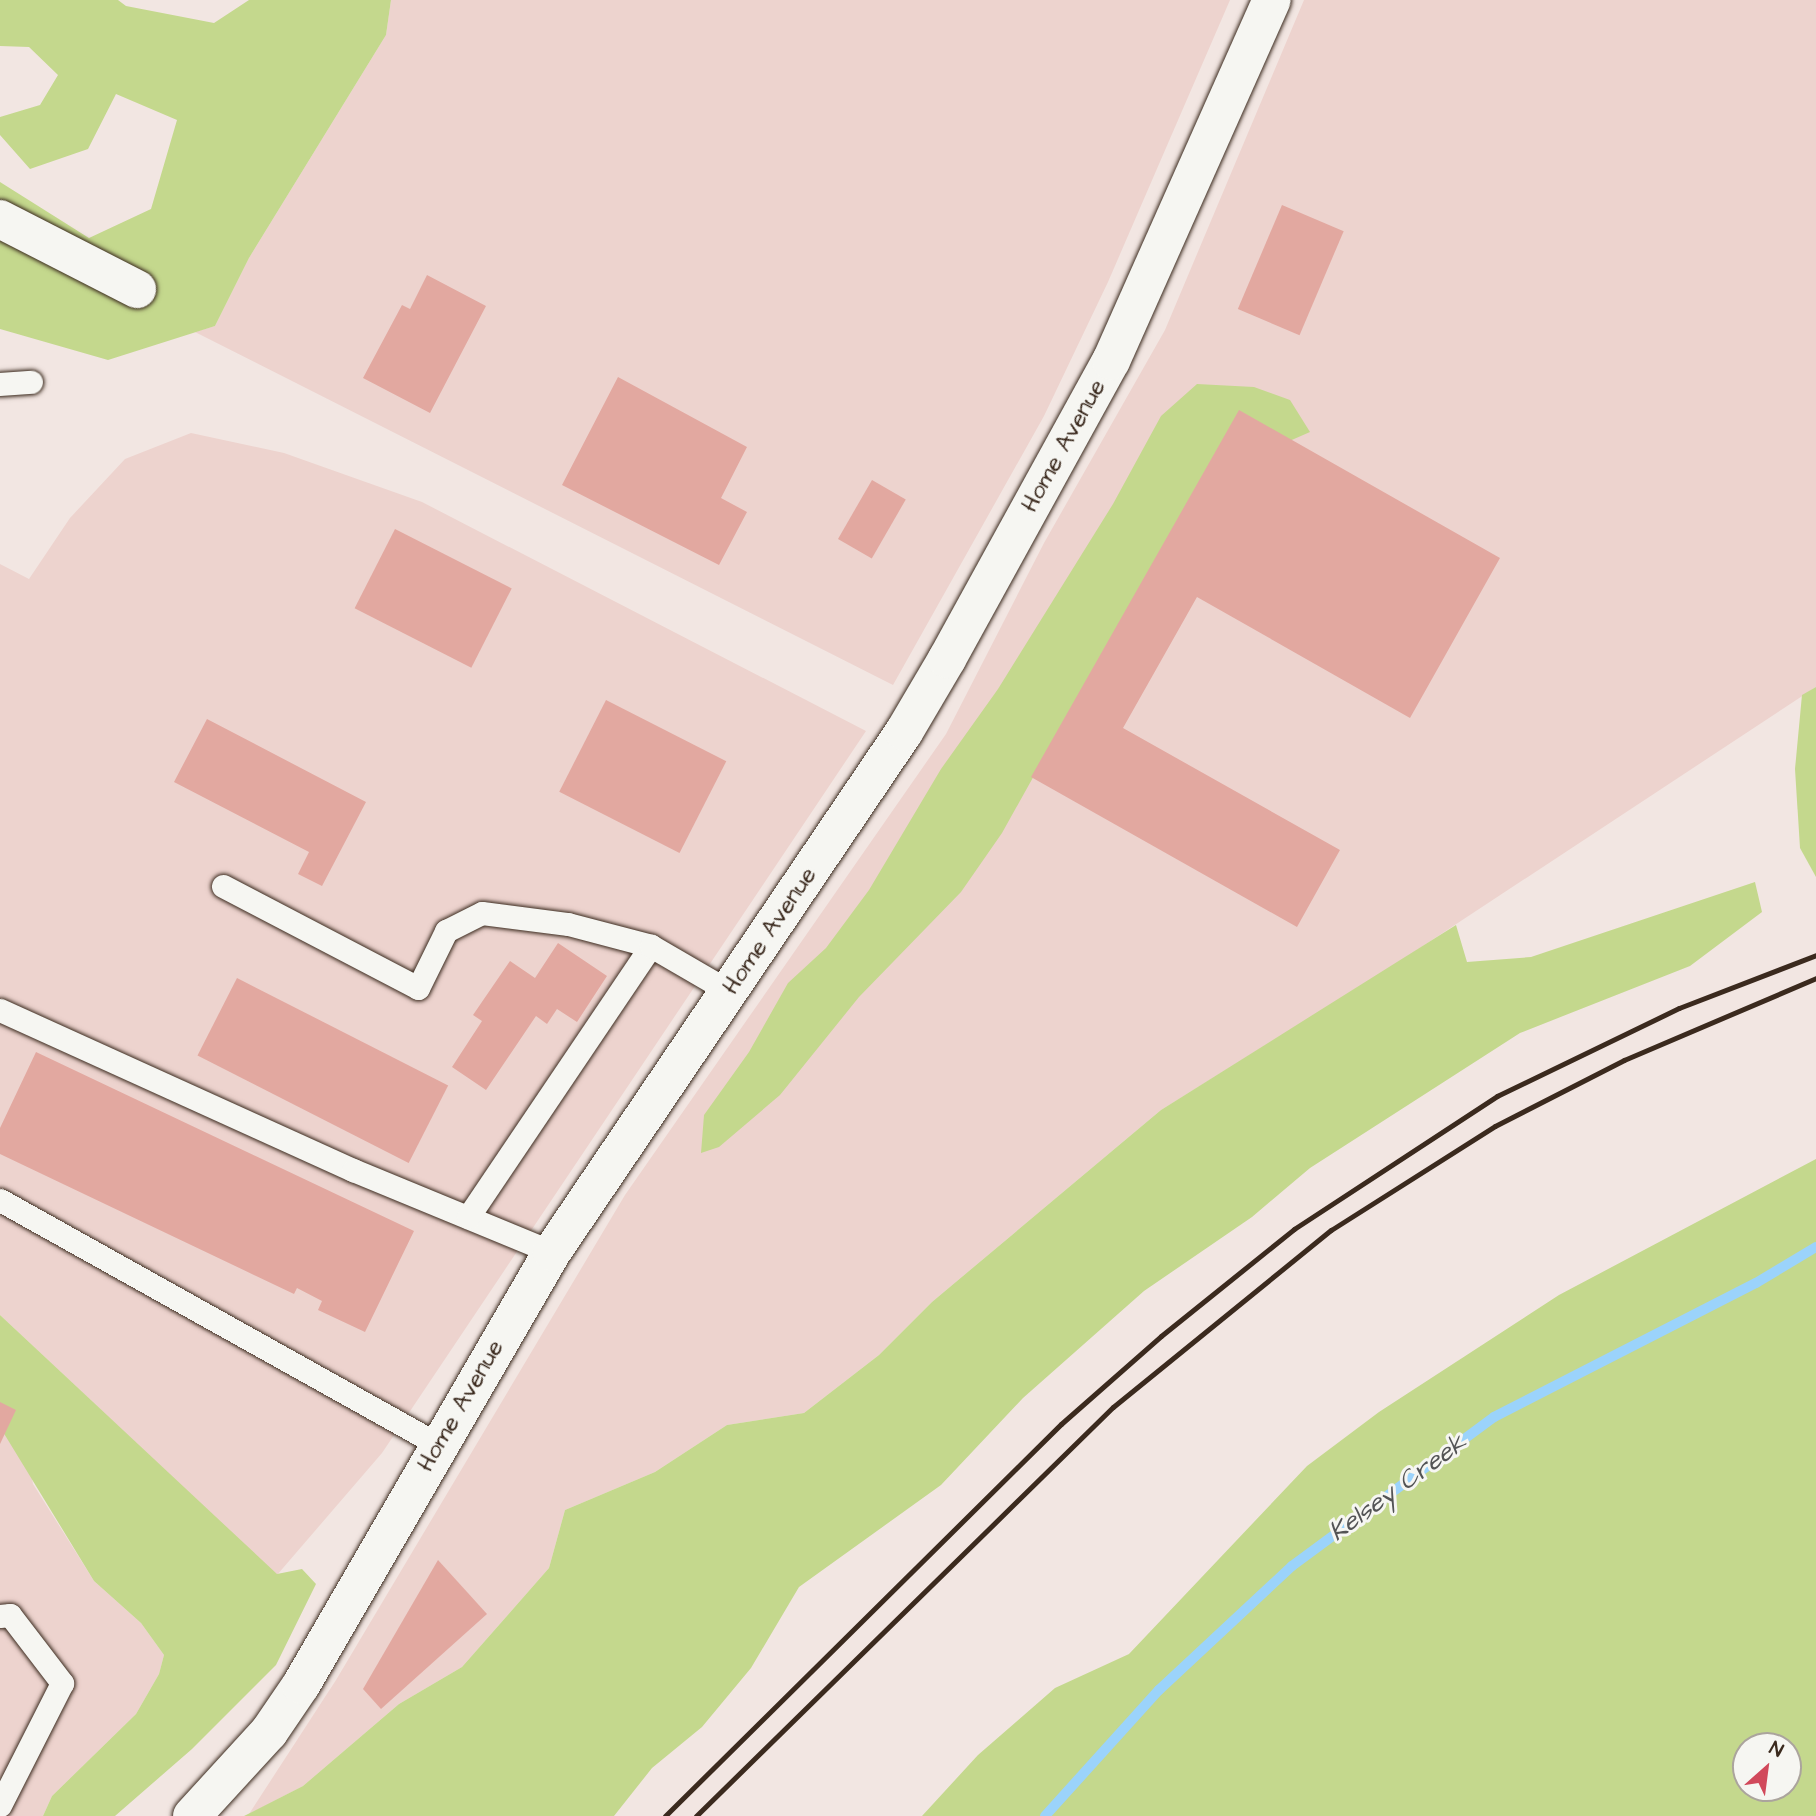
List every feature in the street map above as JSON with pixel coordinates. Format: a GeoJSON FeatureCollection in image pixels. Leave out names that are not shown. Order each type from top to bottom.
{"type":"FeatureCollection","features":[{"type":"Feature","properties":{"kind":"street","name":"Home Avenue"},"geometry":{"type":"LineString","coordinates":[[192,1816],[232,1776],[282,1713],[552,1252],[904,733],[1111,361],[1272,0]]}},
{"type":"Feature","properties":{"kind":"street"},"geometry":{"type":"LineString","coordinates":[[0,219],[137,289]]}},
{"type":"Feature","properties":{"kind":"lane"},"geometry":{"type":"LineString","coordinates":[[0,384],[31,382]]}},
{"type":"Feature","properties":{"kind":"lane"},"geometry":{"type":"LineString","coordinates":[[223,886],[418,988],[446,931],[482,913],[568,923],[651,946],[730,992]]}},
{"type":"Feature","properties":{"kind":"lane"},"geometry":{"type":"LineString","coordinates":[[468,1217],[651,946]]}},
{"type":"Feature","properties":{"kind":"lane"},"geometry":{"type":"LineString","coordinates":[[0,1010],[552,1252]]}},
{"type":"Feature","properties":{"kind":"lane"},"geometry":{"type":"LineString","coordinates":[[0,1199],[439,1445]]}},
{"type":"Feature","properties":{"kind":"lane"},"geometry":{"type":"LineString","coordinates":[[0,1616],[10,1615],[62,1683],[0,1805]]}},
{"type":"Feature","properties":{"kind":"shaded area"},"geometry":{"type":"Polygon","coordinates":[[[391,0],[1230,0],[1108,282],[1044,416],[893,685],[195,332],[215,326],[249,258],[386,35],[391,0]]]}},
{"type":"Feature","properties":{"kind":"shaded area"},"geometry":{"type":"Polygon","coordinates":[[[1304,0],[1816,0],[1816,687],[1382,973],[1161,1110],[932,1302],[879,1355],[804,1413],[727,1425],[655,1472],[565,1510],[549,1568],[462,1667],[399,1704],[303,1786],[249,1814],[336,1680],[625,1195],[946,734],[1044,543],[1165,330],[1304,0]]]}},
{"type":"Feature","properties":{"kind":"shaded area"},"geometry":{"type":"Polygon","coordinates":[[[191,433],[284,453],[422,502],[866,731],[382,1453],[277,1575],[0,1315],[0,564],[29,579],[70,518],[125,459],[191,433]]]}},
{"type":"Feature","properties":{"kind":"shaded area"},"geometry":{"type":"Polygon","coordinates":[[[0,1395],[19,1403],[33,1484],[94,1581],[141,1623],[164,1655],[159,1674],[136,1714],[52,1796],[43,1816],[0,1816],[0,1395]]]}},
{"type":"Feature","properties":{"kind":"green space"},"geometry":{"type":"Polygon","coordinates":[[[0,0],[118,0],[126,6],[214,23],[249,0],[391,0],[386,35],[249,258],[215,326],[108,360],[0,329],[0,182],[89,238],[151,209],[177,120],[116,94],[88,149],[30,169],[0,135],[0,117],[40,105],[58,75],[29,47],[0,46],[0,0]]]}},
{"type":"Feature","properties":{"kind":"green space"},"geometry":{"type":"Polygon","coordinates":[[[1197,384],[1254,387],[1290,400],[1310,432],[1253,457],[1064,722],[1002,833],[961,892],[859,997],[780,1095],[719,1147],[701,1153],[704,1115],[749,1052],[788,983],[826,948],[869,890],[941,769],[998,689],[1113,504],[1161,416],[1197,384]]]}},
{"type":"Feature","properties":{"kind":"green space"},"geometry":{"type":"Polygon","coordinates":[[[1816,687],[1816,877],[1800,848],[1795,769],[1802,695],[1816,687]]]}},
{"type":"Feature","properties":{"kind":"green space"},"geometry":{"type":"Polygon","coordinates":[[[1755,882],[1762,912],[1690,966],[1520,1033],[1310,1168],[1252,1217],[1144,1291],[1023,1398],[941,1485],[799,1587],[751,1668],[702,1727],[652,1768],[614,1816],[244,1816],[303,1786],[399,1704],[462,1667],[549,1568],[565,1510],[655,1472],[727,1425],[804,1413],[879,1355],[932,1302],[1161,1110],[1456,925],[1467,962],[1531,957],[1755,882]]]}},
{"type":"Feature","properties":{"kind":"green space"},"geometry":{"type":"Polygon","coordinates":[[[1816,1159],[1816,1816],[922,1816],[978,1755],[1055,1688],[1129,1654],[1307,1466],[1379,1412],[1559,1295],[1816,1159]]]}},
{"type":"Feature","properties":{"kind":"green space"},"geometry":{"type":"Polygon","coordinates":[[[0,1315],[277,1574],[302,1569],[316,1584],[276,1665],[192,1749],[115,1816],[43,1816],[52,1796],[136,1714],[159,1674],[164,1655],[141,1623],[94,1581],[0,1427],[0,1315]]]}},
{"type":"Feature","properties":{"kind":"building"},"geometry":{"type":"Polygon","coordinates":[[[1282,205],[1344,231],[1300,335],[1238,309],[1282,205]]]}},
{"type":"Feature","properties":{"kind":"building"},"geometry":{"type":"Polygon","coordinates":[[[427,275],[486,306],[430,413],[363,378],[402,305],[410,309],[427,275]]]}},
{"type":"Feature","properties":{"kind":"building"},"geometry":{"type":"Polygon","coordinates":[[[618,377],[747,447],[721,498],[747,512],[719,565],[562,485],[618,377]]]}},
{"type":"Feature","properties":{"kind":"building"},"geometry":{"type":"Polygon","coordinates":[[[1239,410],[1500,558],[1410,718],[1197,597],[1123,728],[1340,850],[1297,927],[1031,777],[1239,410]]]}},
{"type":"Feature","properties":{"kind":"building"},"geometry":{"type":"Polygon","coordinates":[[[872,480],[906,500],[872,558],[838,539],[872,480]]]}},
{"type":"Feature","properties":{"kind":"building"},"geometry":{"type":"Polygon","coordinates":[[[395,529],[512,588],[471,668],[355,608],[395,529]]]}},
{"type":"Feature","properties":{"kind":"building"},"geometry":{"type":"Polygon","coordinates":[[[606,700],[726,761],[680,853],[559,792],[606,700]]]}},
{"type":"Feature","properties":{"kind":"building"},"geometry":{"type":"Polygon","coordinates":[[[207,719],[366,802],[322,886],[298,874],[309,852],[174,782],[207,719]]]}},
{"type":"Feature","properties":{"kind":"building"},"geometry":{"type":"Polygon","coordinates":[[[558,943],[607,976],[577,1022],[557,1009],[547,1024],[536,1016],[486,1090],[452,1067],[482,1021],[473,1015],[510,961],[535,978],[558,943]]]}},
{"type":"Feature","properties":{"kind":"building"},"geometry":{"type":"Polygon","coordinates":[[[237,978],[448,1086],[409,1163],[198,1056],[237,978]]]}},
{"type":"Feature","properties":{"kind":"building"},"geometry":{"type":"Polygon","coordinates":[[[36,1052],[414,1231],[365,1332],[318,1310],[322,1301],[297,1288],[294,1294],[0,1154],[0,1128],[36,1052]]]}},
{"type":"Feature","properties":{"kind":"building"},"geometry":{"type":"Polygon","coordinates":[[[0,1402],[16,1410],[0,1444],[0,1402]]]}},
{"type":"Feature","properties":{"kind":"building"},"geometry":{"type":"Polygon","coordinates":[[[438,1560],[487,1614],[381,1709],[363,1689],[438,1560]]]}},
{"type":"Feature","properties":{"kind":"waterway","name":"Kelsey Creek"},"geometry":{"type":"LineString","coordinates":[[1045,1816],[1159,1690],[1292,1566],[1494,1417],[1756,1283],[1816,1247]]}},
{"type":"Feature","properties":{"kind":"railway"},"geometry":{"type":"LineString","coordinates":[[665,1816],[1061,1424],[1161,1336],[1294,1229],[1497,1096],[1679,1008],[1816,955]]}},
{"type":"Feature","properties":{"kind":"railway"},"geometry":{"type":"LineString","coordinates":[[696,1816],[1113,1407],[1331,1230],[1495,1126],[1624,1060],[1816,978]]}}]}
